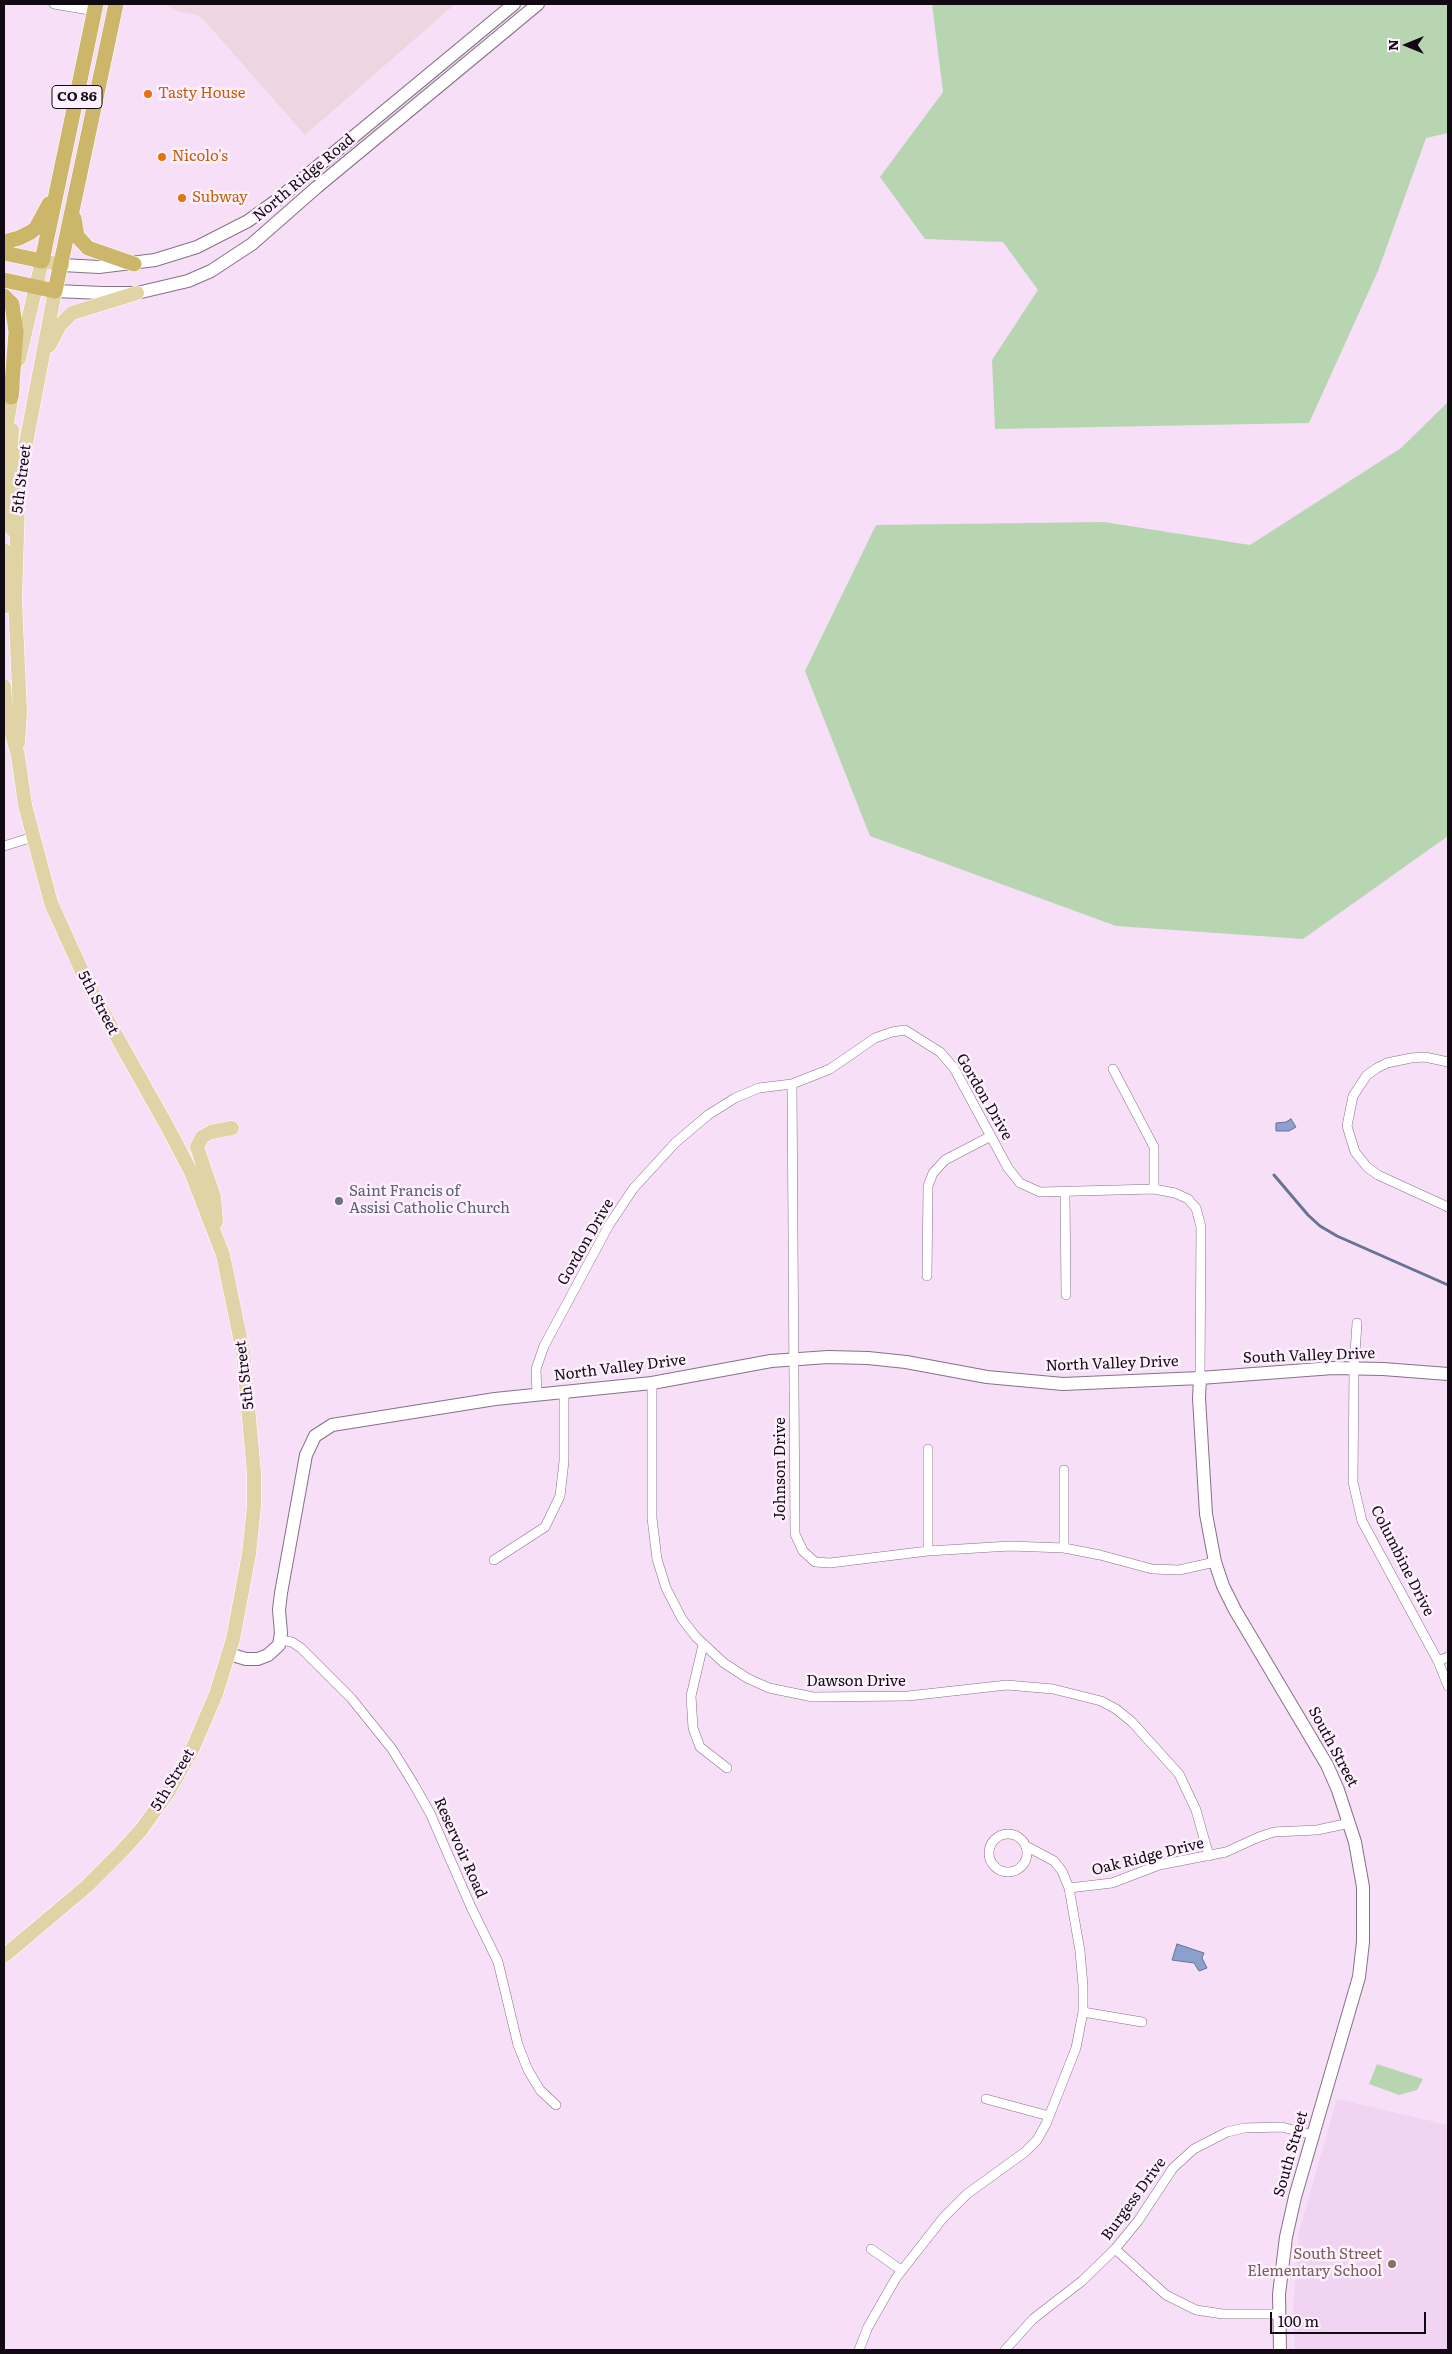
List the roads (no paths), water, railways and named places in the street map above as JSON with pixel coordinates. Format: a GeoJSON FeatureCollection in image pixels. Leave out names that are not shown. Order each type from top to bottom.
{"type":"FeatureCollection","features":[{"type":"Feature","properties":{"kind":"highway","name":"CO 86"},"geometry":{"type":"LineString","coordinates":[[62,265],[116,4]]}},
{"type":"Feature","properties":{"kind":"highway","name":"CO 86"},"geometry":{"type":"LineString","coordinates":[[4,242],[19,238],[36,228],[60,182],[96,8]]}},
{"type":"Feature","properties":{"kind":"highway"},"geometry":{"type":"LineString","coordinates":[[4,254],[42,261],[60,182]]}},
{"type":"Feature","properties":{"kind":"highway"},"geometry":{"type":"LineString","coordinates":[[76,191],[74,219],[80,240],[93,250],[134,264]]}},
{"type":"Feature","properties":{"kind":"highway","name":"5th Street"},"geometry":{"type":"LineString","coordinates":[[56,290],[62,265]]}},
{"type":"Feature","properties":{"kind":"highway"},"geometry":{"type":"LineString","coordinates":[[4,280],[56,290]]}},
{"type":"Feature","properties":{"kind":"highway"},"geometry":{"type":"LineString","coordinates":[[4,296],[12,304],[16,332],[11,398]]}},
{"type":"Feature","properties":{"kind":"main road"},"geometry":{"type":"LineString","coordinates":[[42,261],[62,265]]}},
{"type":"Feature","properties":{"kind":"main road","name":"5th Street"},"geometry":{"type":"LineString","coordinates":[[4,441],[16,372],[42,261]]}},
{"type":"Feature","properties":{"kind":"main road","name":"5th Street"},"geometry":{"type":"LineString","coordinates":[[18,756],[20,712],[15,600],[16,533],[24,459],[41,360],[56,290]]}},
{"type":"Feature","properties":{"kind":"main road"},"geometry":{"type":"LineString","coordinates":[[41,360],[60,325],[72,313],[137,293]]}},
{"type":"Feature","properties":{"kind":"main road"},"geometry":{"type":"LineString","coordinates":[[16,372],[7,508],[10,527],[16,533]]}},
{"type":"Feature","properties":{"kind":"main road"},"geometry":{"type":"LineString","coordinates":[[4,550],[7,630],[18,683]]}},
{"type":"Feature","properties":{"kind":"main road","name":"5th Street"},"geometry":{"type":"LineString","coordinates":[[4,686],[6,711],[18,756],[33,837],[51,903],[75,960],[177,1144],[197,1186],[218,1240],[231,1284],[243,1352],[254,1473],[254,1506],[249,1554],[229,1654],[206,1720],[192,1750],[167,1794],[149,1819],[86,1887],[4,1956]]}},
{"type":"Feature","properties":{"kind":"main road"},"geometry":{"type":"LineString","coordinates":[[218,1240],[214,1197],[197,1147],[202,1137],[211,1132],[232,1128]]}},
{"type":"Feature","properties":{"kind":"street"},"geometry":{"type":"LineString","coordinates":[[54,4],[96,8]]}},
{"type":"Feature","properties":{"kind":"street","name":"North Ridge Road"},"geometry":{"type":"LineString","coordinates":[[62,265],[85,268],[134,264],[184,252],[217,238],[248,221],[277,200],[514,4]]}},
{"type":"Feature","properties":{"kind":"street","name":"North Ridge Road"},"geometry":{"type":"LineString","coordinates":[[56,290],[102,294],[137,293],[188,280],[211,270],[242,251],[538,4]]}},
{"type":"Feature","properties":{"kind":"street"},"geometry":{"type":"LineString","coordinates":[[4,846],[33,837]]}},
{"type":"Feature","properties":{"kind":"street","name":"Gordon Drive"},"geometry":{"type":"LineString","coordinates":[[537,1394],[536,1369],[544,1346],[609,1225],[633,1189],[675,1144],[708,1115],[735,1098],[759,1088],[792,1084],[830,1069],[875,1038],[905,1030],[940,1052],[954,1068],[1008,1168],[1020,1183],[1040,1192],[1154,1189],[1175,1193],[1188,1199],[1196,1208],[1201,1227],[1200,1378]]}},
{"type":"Feature","properties":{"kind":"street"},"geometry":{"type":"LineString","coordinates":[[1448,1062],[1425,1057],[1411,1058],[1388,1063],[1377,1068],[1368,1075],[1352,1096],[1347,1126],[1355,1152],[1367,1167],[1378,1175],[1448,1207]]}},
{"type":"Feature","properties":{"kind":"street"},"geometry":{"type":"LineString","coordinates":[[1113,1069],[1154,1147],[1154,1189]]}},
{"type":"Feature","properties":{"kind":"street","name":"Johnson Drive"},"geometry":{"type":"LineString","coordinates":[[792,1084],[794,1534],[803,1552],[815,1562],[830,1564],[928,1551],[1010,1546],[1064,1548],[1100,1555],[1152,1569],[1179,1570],[1215,1562]]}},
{"type":"Feature","properties":{"kind":"street"},"geometry":{"type":"LineString","coordinates":[[926,1276],[928,1186],[933,1173],[945,1160],[991,1136]]}},
{"type":"Feature","properties":{"kind":"street"},"geometry":{"type":"LineString","coordinates":[[1065,1192],[1066,1295]]}},
{"type":"Feature","properties":{"kind":"street","name":"Columbine Drive"},"geometry":{"type":"LineString","coordinates":[[1357,1323],[1354,1368],[1352,1482],[1362,1520],[1438,1661],[1448,1686]]}},
{"type":"Feature","properties":{"kind":"street","name":"North Valley Drive"},"geometry":{"type":"LineString","coordinates":[[280,1640],[281,1593],[306,1454],[315,1436],[327,1426],[537,1394],[652,1383],[765,1362],[794,1359],[868,1358],[1038,1383],[1098,1384],[1200,1378]]}},
{"type":"Feature","properties":{"kind":"street","name":"South Valley Drive"},"geometry":{"type":"LineString","coordinates":[[1200,1378],[1308,1369],[1354,1368],[1448,1374]]}},
{"type":"Feature","properties":{"kind":"street","name":"South Street"},"geometry":{"type":"LineString","coordinates":[[1200,1378],[1199,1398],[1206,1514],[1215,1562],[1223,1586],[1327,1765],[1344,1802],[1363,1887],[1364,1918],[1361,1964],[1348,2018],[1313,2134],[1286,2237],[1280,2275],[1280,2350]]}},
{"type":"Feature","properties":{"kind":"street","name":"Dawson Drive"},"geometry":{"type":"LineString","coordinates":[[652,1383],[652,1518],[657,1559],[666,1588],[678,1612],[703,1645],[724,1663],[747,1678],[769,1688],[804,1696],[834,1698],[908,1696],[983,1686],[1007,1685],[1053,1689],[1101,1701],[1116,1709],[1132,1722],[1179,1774],[1196,1810],[1208,1856]]}},
{"type":"Feature","properties":{"kind":"street"},"geometry":{"type":"LineString","coordinates":[[494,1560],[545,1527],[560,1496],[564,1461],[564,1392]]}},
{"type":"Feature","properties":{"kind":"street"},"geometry":{"type":"LineString","coordinates":[[928,1449],[928,1551]]}},
{"type":"Feature","properties":{"kind":"street"},"geometry":{"type":"LineString","coordinates":[[1064,1470],[1064,1548]]}},
{"type":"Feature","properties":{"kind":"street"},"geometry":{"type":"LineString","coordinates":[[229,1654],[246,1659],[263,1658],[276,1649],[280,1640]]}},
{"type":"Feature","properties":{"kind":"street","name":"Reservoir Road"},"geometry":{"type":"LineString","coordinates":[[280,1640],[292,1642],[301,1648],[351,1698],[392,1749],[413,1783],[430,1813],[471,1907],[498,1962],[518,2045],[528,2070],[540,2090],[556,2105]]}},
{"type":"Feature","properties":{"kind":"street"},"geometry":{"type":"LineString","coordinates":[[703,1645],[691,1696],[693,1728],[700,1747],[727,1768]]}},
{"type":"Feature","properties":{"kind":"street"},"geometry":{"type":"LineString","coordinates":[[1438,1661],[1448,1657]]}},
{"type":"Feature","properties":{"kind":"street","name":"Oak Ridge Drive"},"geometry":{"type":"LineString","coordinates":[[1069,1888],[1112,1883],[1160,1865],[1232,1851],[1259,1837],[1274,1832],[1317,1830],[1350,1823]]}},
{"type":"Feature","properties":{"kind":"street"},"geometry":{"type":"LineString","coordinates":[[859,2350],[872,2318],[901,2270],[943,2218],[967,2194],[1032,2146],[1049,2116],[1076,2048],[1083,2012],[1081,1960],[1069,1888],[1062,1871],[1054,1861],[1026,1846],[1015,1836],[1003,1834],[992,1842],[989,1848],[990,1859],[998,1869],[1007,1872],[1013,1871],[1024,1863],[1026,1846]]}},
{"type":"Feature","properties":{"kind":"street"},"geometry":{"type":"LineString","coordinates":[[1083,2012],[1142,2022]]}},
{"type":"Feature","properties":{"kind":"street"},"geometry":{"type":"LineString","coordinates":[[986,2099],[1049,2116]]}},
{"type":"Feature","properties":{"kind":"street","name":"Burgess Drive"},"geometry":{"type":"LineString","coordinates":[[1005,2350],[1033,2319],[1082,2281],[1115,2249],[1138,2222],[1173,2168],[1186,2155],[1206,2141],[1229,2131],[1256,2127],[1282,2127],[1313,2134]]}},
{"type":"Feature","properties":{"kind":"street"},"geometry":{"type":"LineString","coordinates":[[871,2249],[901,2270]]}},
{"type":"Feature","properties":{"kind":"street"},"geometry":{"type":"LineString","coordinates":[[1115,2249],[1166,2295],[1196,2310],[1223,2314],[1279,2314]]}},
{"type":"Feature","properties":{"kind":"water"},"geometry":{"type":"Polygon","coordinates":[[[1291,1119],[1296,1127],[1289,1131],[1276,1131],[1276,1123],[1286,1122],[1291,1119]]]}},
{"type":"Feature","properties":{"kind":"water"},"geometry":{"type":"Polygon","coordinates":[[[1177,1944],[1204,1953],[1202,1958],[1207,1968],[1199,1971],[1194,1963],[1172,1960],[1177,1944]]]}},
{"type":"Feature","properties":{"kind":"waterway"},"geometry":{"type":"LineString","coordinates":[[1274,1175],[1308,1215],[1320,1226],[1337,1236],[1448,1285]]}},
{"type":"Feature","properties":{"kind":"place","name":"Tasty House"},"geometry":{"type":"Point","coordinates":[148,94]}},
{"type":"Feature","properties":{"kind":"place","name":"Nicolo's"},"geometry":{"type":"Point","coordinates":[162,157]}},
{"type":"Feature","properties":{"kind":"place","name":"Subway"},"geometry":{"type":"Point","coordinates":[182,198]}},
{"type":"Feature","properties":{"kind":"place","name":"Saint Francis of Assisi Catholic Church"},"geometry":{"type":"Point","coordinates":[339,1201]}},
{"type":"Feature","properties":{"kind":"place","name":"South Street Elementary School"},"geometry":{"type":"Point","coordinates":[1392,2264]}}]}
